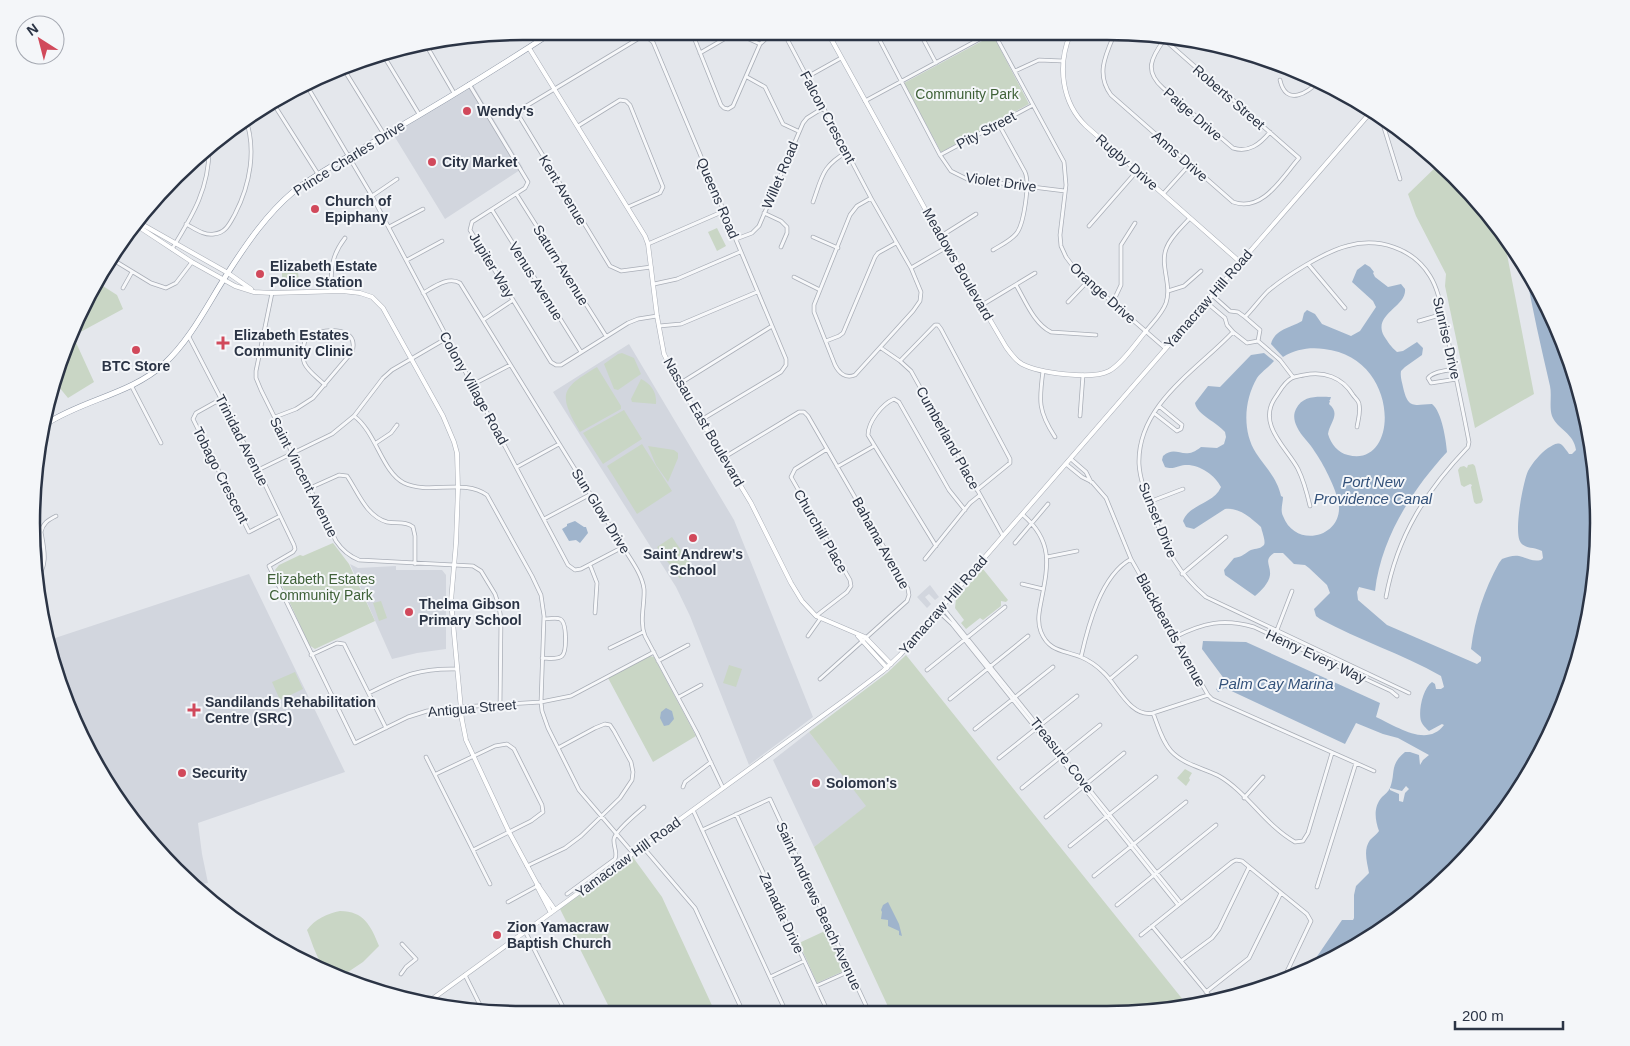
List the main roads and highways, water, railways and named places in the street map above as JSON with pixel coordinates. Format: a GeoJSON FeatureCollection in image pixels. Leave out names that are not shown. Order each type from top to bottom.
{"type":"FeatureCollection","features":[{"type":"Feature","properties":{"kind":"highway","name":"Prince Charles Drive"},"geometry":{"type":"LineString","coordinates":[[51,421],[69,411],[131,385],[155,371],[172,355],[189,336],[248,242],[274,211],[294,192],[318,175],[542,40]]}},
{"type":"Feature","properties":{"kind":"water"},"geometry":{"type":"Polygon","coordinates":[[[1365,264],[1374,272],[1375,277],[1388,287],[1401,284],[1405,289],[1401,301],[1382,322],[1384,336],[1397,352],[1403,351],[1417,342],[1423,348],[1422,355],[1401,371],[1405,394],[1412,404],[1432,404],[1435,408],[1443,426],[1447,452],[1422,482],[1400,516],[1384,552],[1378,571],[1375,591],[1359,587],[1357,592],[1358,600],[1387,625],[1477,664],[1481,661],[1481,657],[1471,649],[1475,626],[1481,604],[1499,563],[1502,559],[1513,556],[1530,560],[1541,560],[1543,558],[1542,551],[1523,545],[1519,538],[1518,519],[1526,477],[1537,458],[1553,445],[1560,444],[1569,454],[1576,450],[1572,439],[1552,416],[1550,386],[1529,290],[1553,338],[1574,398],[1581,429],[1589,491],[1589,555],[1581,617],[1574,648],[1564,678],[1540,737],[1509,791],[1490,817],[1449,865],[1425,886],[1375,925],[1316,958],[1342,920],[1353,920],[1354,918],[1356,886],[1369,873],[1366,856],[1368,844],[1379,831],[1376,818],[1377,805],[1390,788],[1397,761],[1405,752],[1410,752],[1419,755],[1420,765],[1429,755],[1398,738],[1356,723],[1345,744],[1225,688],[1218,692],[1216,689],[1221,687],[1225,680],[1202,649],[1203,641],[1246,642],[1380,703],[1376,717],[1402,730],[1420,735],[1429,735],[1437,732],[1444,725],[1442,724],[1429,731],[1420,717],[1422,700],[1429,685],[1432,682],[1435,684],[1436,689],[1444,687],[1441,676],[1335,627],[1316,616],[1314,609],[1330,593],[1327,585],[1305,565],[1294,564],[1283,553],[1274,553],[1269,558],[1270,571],[1268,581],[1255,596],[1225,575],[1224,570],[1234,558],[1264,545],[1261,527],[1244,514],[1235,510],[1225,509],[1194,529],[1186,527],[1183,521],[1186,515],[1218,493],[1221,487],[1215,478],[1201,468],[1185,465],[1168,468],[1165,467],[1162,460],[1163,456],[1168,453],[1189,453],[1201,447],[1217,448],[1224,444],[1225,432],[1203,415],[1195,403],[1208,386],[1220,387],[1251,355],[1264,353],[1274,361],[1257,378],[1249,396],[1246,416],[1251,444],[1274,478],[1283,497],[1282,514],[1289,527],[1298,533],[1308,536],[1319,535],[1328,530],[1335,523],[1339,512],[1338,500],[1322,462],[1295,423],[1295,411],[1299,404],[1308,399],[1331,397],[1329,404],[1334,411],[1334,418],[1328,434],[1335,448],[1348,455],[1365,455],[1377,445],[1384,430],[1384,410],[1379,390],[1368,371],[1349,356],[1314,348],[1298,350],[1283,357],[1271,344],[1279,332],[1302,321],[1307,310],[1315,314],[1322,324],[1351,336],[1360,331],[1376,307],[1373,301],[1352,282],[1357,270],[1365,264]]]}},
{"type":"Feature","properties":{"kind":"water"},"geometry":{"type":"Polygon","coordinates":[[[575,521],[586,527],[588,533],[580,543],[576,540],[569,541],[562,529],[567,524],[575,521]]]}},
{"type":"Feature","properties":{"kind":"water"},"geometry":{"type":"Polygon","coordinates":[[[666,708],[672,711],[674,719],[669,725],[664,726],[660,718],[661,712],[666,708]]]}},
{"type":"Feature","properties":{"kind":"water"},"geometry":{"type":"Polygon","coordinates":[[[888,902],[899,924],[902,936],[899,935],[899,931],[888,926],[888,920],[881,919],[883,905],[888,902]]]}},
{"type":"Feature","properties":{"kind":"place","name":"Wendy's"},"geometry":{"type":"Point","coordinates":[467,111]}},
{"type":"Feature","properties":{"kind":"place","name":"City Market"},"geometry":{"type":"Point","coordinates":[432,162]}},
{"type":"Feature","properties":{"kind":"place","name":"Church of Epiphany"},"geometry":{"type":"Point","coordinates":[315,209]}},
{"type":"Feature","properties":{"kind":"place","name":"Elizabeth Estate Police Station"},"geometry":{"type":"Point","coordinates":[260,274]}},
{"type":"Feature","properties":{"kind":"place","name":"Elizabeth Estates Community Clinic"},"geometry":{"type":"Point","coordinates":[223,343]}},
{"type":"Feature","properties":{"kind":"place","name":"BTC Store"},"geometry":{"type":"Point","coordinates":[136,350]}},
{"type":"Feature","properties":{"kind":"place","name":"Saint Andrew's School"},"geometry":{"type":"Point","coordinates":[693,538]}},
{"type":"Feature","properties":{"kind":"place","name":"Thelma Gibson Primary School"},"geometry":{"type":"Point","coordinates":[409,612]}},
{"type":"Feature","properties":{"kind":"place","name":"Sandilands Rehabilitation Centre (SRC)"},"geometry":{"type":"Point","coordinates":[194,710]}},
{"type":"Feature","properties":{"kind":"place","name":"Security"},"geometry":{"type":"Point","coordinates":[182,773]}},
{"type":"Feature","properties":{"kind":"place","name":"Solomon's"},"geometry":{"type":"Point","coordinates":[816,783]}},
{"type":"Feature","properties":{"kind":"place","name":"Zion Yamacraw Baptish Church"},"geometry":{"type":"Point","coordinates":[497,935]}},
{"type":"Feature","properties":{"kind":"park label","name":"Community Park"},"geometry":{"type":"Point","coordinates":[967,94]}},
{"type":"Feature","properties":{"kind":"park label","name":"Elizabeth Estates Community Park"},"geometry":{"type":"Point","coordinates":[321,588]}},
{"type":"Feature","properties":{"kind":"water label","name":"Port New Providence Canal"},"geometry":{"type":"Point","coordinates":[1373,490]}},
{"type":"Feature","properties":{"kind":"water label","name":"Palm Cay Marina"},"geometry":{"type":"Point","coordinates":[1276,684]}}]}
